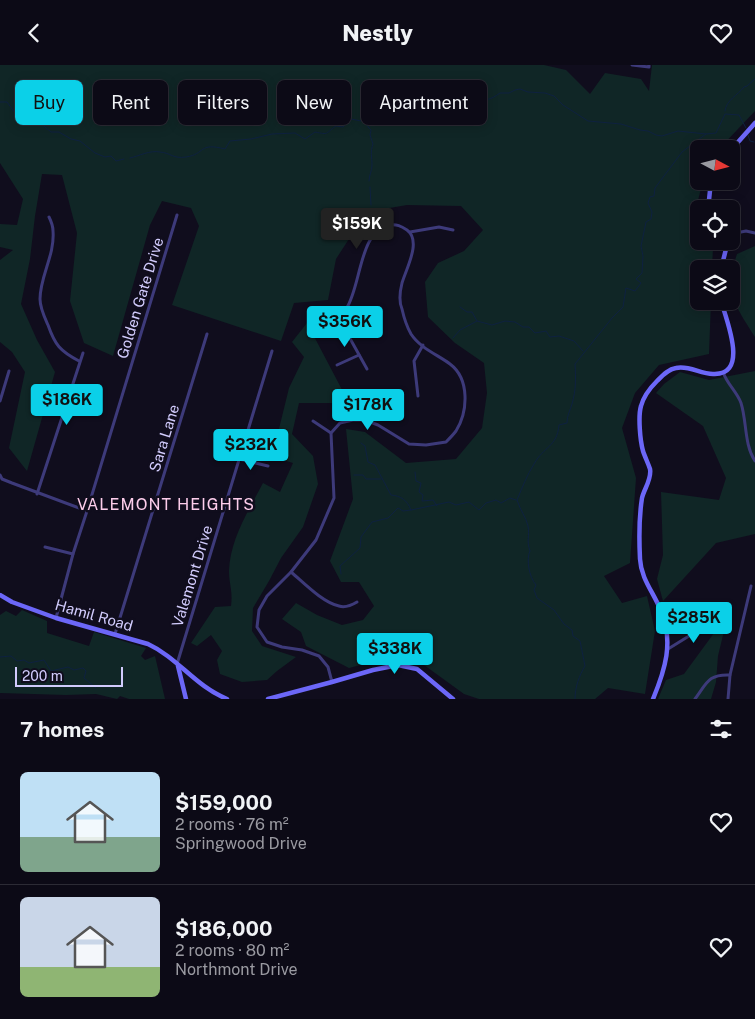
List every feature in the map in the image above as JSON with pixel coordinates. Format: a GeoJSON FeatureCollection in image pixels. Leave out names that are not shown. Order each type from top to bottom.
{"type":"FeatureCollection","features":[{"type":"Feature","properties":{"kind":"street"},"geometry":{"type":"LineString","coordinates":[[632,65],[649,66]]}},
{"type":"Feature","properties":{"kind":"street"},"geometry":{"type":"LineString","coordinates":[[740,140],[755,123]]}},
{"type":"Feature","properties":{"kind":"street","name":"Golden Gate Drive"},"geometry":{"type":"LineString","coordinates":[[56,618],[73,554],[176,215]]}},
{"type":"Feature","properties":{"kind":"street"},"geometry":{"type":"LineString","coordinates":[[49,217],[54,230],[42,285],[41,307],[56,345],[64,353],[79,361]]}},
{"type":"Feature","properties":{"kind":"street"},"geometry":{"type":"LineString","coordinates":[[324,324],[338,317],[347,308],[369,241],[378,229],[389,225],[400,225],[410,232],[414,245],[401,285],[400,304],[412,335],[452,366],[461,379],[465,394],[464,411],[456,431],[446,443],[409,444],[378,425],[364,420],[340,423],[331,433],[334,498],[316,540],[291,572],[268,596],[259,610],[257,627],[267,641],[282,647],[302,650],[319,657],[328,667],[332,682]]}},
{"type":"Feature","properties":{"kind":"street"},"geometry":{"type":"LineString","coordinates":[[410,232],[439,227],[452,230]]}},
{"type":"Feature","properties":{"kind":"street"},"geometry":{"type":"LineString","coordinates":[[740,232],[755,232]]}},
{"type":"Feature","properties":{"kind":"street"},"geometry":{"type":"LineString","coordinates":[[653,699],[665,666],[668,641],[661,611],[647,586],[640,560],[642,498],[650,476],[650,469],[641,443],[640,408],[650,388],[673,368],[689,368],[712,374],[726,371],[732,362],[733,345],[723,310]]}},
{"type":"Feature","properties":{"kind":"street"},"geometry":{"type":"LineString","coordinates":[[338,317],[368,369]]}},
{"type":"Feature","properties":{"kind":"street","name":"Sara Lane"},"geometry":{"type":"LineString","coordinates":[[115,634],[208,334]]}},
{"type":"Feature","properties":{"kind":"street"},"geometry":{"type":"LineString","coordinates":[[418,397],[414,361],[423,345]]}},
{"type":"Feature","properties":{"kind":"street","name":"Valemont Drive"},"geometry":{"type":"LineString","coordinates":[[177,664],[272,351]]}},
{"type":"Feature","properties":{"kind":"street"},"geometry":{"type":"LineString","coordinates":[[36,493],[82,353]]}},
{"type":"Feature","properties":{"kind":"street"},"geometry":{"type":"LineString","coordinates":[[336,365],[359,355]]}},
{"type":"Feature","properties":{"kind":"street"},"geometry":{"type":"LineString","coordinates":[[0,401],[9,371]]}},
{"type":"Feature","properties":{"kind":"street"},"geometry":{"type":"LineString","coordinates":[[722,373],[726,382],[740,401],[745,418],[748,444],[755,461]]}},
{"type":"Feature","properties":{"kind":"street"},"geometry":{"type":"LineString","coordinates":[[313,421],[331,433]]}},
{"type":"Feature","properties":{"kind":"street"},"geometry":{"type":"LineString","coordinates":[[239,459],[268,466]]}},
{"type":"Feature","properties":{"kind":"street"},"geometry":{"type":"LineString","coordinates":[[1,478],[87,511]]}},
{"type":"Feature","properties":{"kind":"street"},"geometry":{"type":"LineString","coordinates":[[45,547],[73,554]]}},
{"type":"Feature","properties":{"kind":"street"},"geometry":{"type":"LineString","coordinates":[[291,572],[315,593],[340,607],[351,605],[357,601]]}},
{"type":"Feature","properties":{"kind":"street"},"geometry":{"type":"LineString","coordinates":[[728,699],[730,675],[751,586]]}},
{"type":"Feature","properties":{"kind":"street","name":"Hamil Road"},"geometry":{"type":"LineString","coordinates":[[0,595],[12,602],[56,618],[115,634],[159,649],[189,676],[217,695],[227,699]]}},
{"type":"Feature","properties":{"kind":"street"},"geometry":{"type":"LineString","coordinates":[[668,649],[710,623]]}},
{"type":"Feature","properties":{"kind":"street"},"geometry":{"type":"LineString","coordinates":[[177,664],[186,699]]}},
{"type":"Feature","properties":{"kind":"street"},"geometry":{"type":"LineString","coordinates":[[268,699],[279,698],[373,670],[398,665],[417,669],[452,699]]}},
{"type":"Feature","properties":{"kind":"street"},"geometry":{"type":"LineString","coordinates":[[695,699],[712,677],[718,674],[730,675]]}},
{"type":"Feature","properties":{"kind":"green space"},"geometry":{"type":"Polygon","coordinates":[[[0,65],[544,65],[566,70],[590,94],[605,73],[641,79],[649,91],[652,65],[755,65],[755,111],[728,140],[690,140],[690,190],[701,190],[698,200],[690,200],[690,250],[713,250],[712,260],[690,260],[690,310],[711,310],[709,354],[659,365],[635,393],[622,428],[636,478],[630,563],[604,576],[622,603],[647,596],[655,631],[645,694],[608,688],[595,699],[479,699],[464,694],[424,665],[399,655],[349,668],[306,646],[301,632],[282,619],[296,603],[317,615],[342,625],[363,620],[374,606],[359,582],[341,582],[330,561],[353,499],[346,429],[365,432],[406,463],[456,459],[482,428],[487,393],[484,363],[455,343],[428,317],[425,282],[438,263],[464,251],[483,230],[461,206],[407,205],[378,210],[358,225],[336,259],[328,300],[294,303],[281,341],[172,305],[199,226],[191,208],[162,201],[150,225],[113,356],[84,343],[70,301],[77,233],[62,175],[42,174],[30,259],[21,304],[37,340],[55,372],[27,471],[9,448],[25,372],[12,352],[0,342],[0,260],[13,250],[0,247],[0,224],[17,225],[23,199],[0,163],[0,65]]]}},
{"type":"Feature","properties":{"kind":"green space"},"geometry":{"type":"Polygon","coordinates":[[[755,246],[755,337],[739,310],[740,260],[735,260],[737,254],[755,246]]]}},
{"type":"Feature","properties":{"kind":"green space"},"geometry":{"type":"Polygon","coordinates":[[[307,323],[349,403],[299,403],[292,434],[313,456],[318,484],[303,527],[281,558],[253,608],[252,631],[262,646],[296,657],[267,680],[242,682],[220,674],[217,660],[222,651],[211,635],[197,646],[191,643],[215,607],[231,606],[230,559],[241,525],[263,483],[280,492],[293,463],[269,456],[276,441],[289,388],[304,357],[292,342],[307,323]]]}},
{"type":"Feature","properties":{"kind":"green space"},"geometry":{"type":"Polygon","coordinates":[[[755,371],[755,534],[716,543],[663,601],[657,579],[663,555],[661,492],[719,500],[726,478],[703,426],[656,393],[664,384],[680,372],[709,380],[755,371]]]}},
{"type":"Feature","properties":{"kind":"green space"},"geometry":{"type":"Polygon","coordinates":[[[22,610],[47,621],[47,633],[89,646],[94,632],[146,648],[141,656],[145,660],[155,656],[165,699],[129,699],[120,696],[117,699],[96,694],[0,693],[0,615],[6,611],[16,616],[22,610]]]}},
{"type":"Feature","properties":{"kind":"green space"},"geometry":{"type":"Polygon","coordinates":[[[728,614],[718,656],[716,682],[711,699],[658,699],[666,680],[684,674],[728,614]]]}},
{"type":"Feature","properties":{"kind":"waterway"},"geometry":{"type":"LineString","coordinates":[[725,111],[730,101],[755,79]]}},
{"type":"Feature","properties":{"kind":"waterway"},"geometry":{"type":"LineString","coordinates":[[130,158],[148,152],[164,153],[178,157],[192,156],[210,147],[225,149],[230,141],[272,134],[295,133],[305,139],[315,132],[325,134],[336,126],[343,127],[351,119],[361,121],[365,113],[372,109],[403,109],[411,101],[442,102],[460,94],[484,100],[500,93],[509,93],[520,89],[554,96],[563,105],[588,121],[621,124],[656,135],[662,136],[678,131],[706,134],[716,133],[725,114],[739,115],[746,128]]}},
{"type":"Feature","properties":{"kind":"waterway"},"geometry":{"type":"LineString","coordinates":[[0,102],[7,102],[15,113],[30,117],[51,132],[59,132],[71,139],[80,141],[95,153],[105,157],[111,156],[116,161],[124,159]]}},
{"type":"Feature","properties":{"kind":"waterway"},"geometry":{"type":"LineString","coordinates":[[368,125],[371,130],[370,135],[373,144],[369,181]]}},
{"type":"Feature","properties":{"kind":"waterway"},"geometry":{"type":"LineString","coordinates":[[575,699],[578,682],[585,666],[580,641],[573,636],[572,630],[564,624],[554,610],[537,598],[534,590],[536,585],[529,568],[528,526],[517,500],[534,464],[556,438],[559,425],[567,423],[575,389],[575,364],[623,307],[626,288],[635,291],[641,283],[636,279],[642,273],[643,256],[641,246],[646,222],[651,219],[652,212],[648,203],[650,197],[654,196],[655,188],[682,152],[706,134]]}},
{"type":"Feature","properties":{"kind":"waterway"},"geometry":{"type":"LineString","coordinates":[[748,135],[750,141],[754,142]]}},
{"type":"Feature","properties":{"kind":"waterway"},"geometry":{"type":"LineString","coordinates":[[370,187],[371,205]]}},
{"type":"Feature","properties":{"kind":"waterway"},"geometry":{"type":"LineString","coordinates":[[460,307],[467,312],[472,312],[477,321],[492,325],[505,321],[515,322],[523,327],[529,327],[535,333],[546,331],[550,337],[559,336],[574,341],[583,351]]}},
{"type":"Feature","properties":{"kind":"waterway"},"geometry":{"type":"LineString","coordinates":[[453,338],[460,330],[477,321]]}},
{"type":"Feature","properties":{"kind":"waterway"},"geometry":{"type":"LineString","coordinates":[[361,443],[365,446],[368,462],[375,465],[391,495],[403,499],[411,510],[449,502],[456,505],[469,502],[479,510],[486,503],[496,500],[501,503],[510,498],[516,500]]}},
{"type":"Feature","properties":{"kind":"waterway"},"geometry":{"type":"LineString","coordinates":[[415,472],[416,481],[421,483],[419,492],[423,495],[422,501],[433,500],[437,506]]}},
{"type":"Feature","properties":{"kind":"waterway"},"geometry":{"type":"LineString","coordinates":[[354,475],[363,475],[366,479],[381,479]]}},
{"type":"Feature","properties":{"kind":"waterway"},"geometry":{"type":"LineString","coordinates":[[341,574],[340,566],[360,548],[361,537],[372,522],[388,518],[398,508],[403,511],[411,510]]}},
{"type":"Feature","properties":{"kind":"waterway"},"geometry":{"type":"LineString","coordinates":[[0,657],[11,656],[17,661],[24,660],[29,663],[44,660],[51,671],[68,667],[74,670],[83,668],[86,671],[84,678],[96,688]]}},
{"type":"Feature","properties":{"kind":"district","name":"VALEMONT HEIGHTS"},"geometry":{"type":"Point","coordinates":[166,504]}}]}
